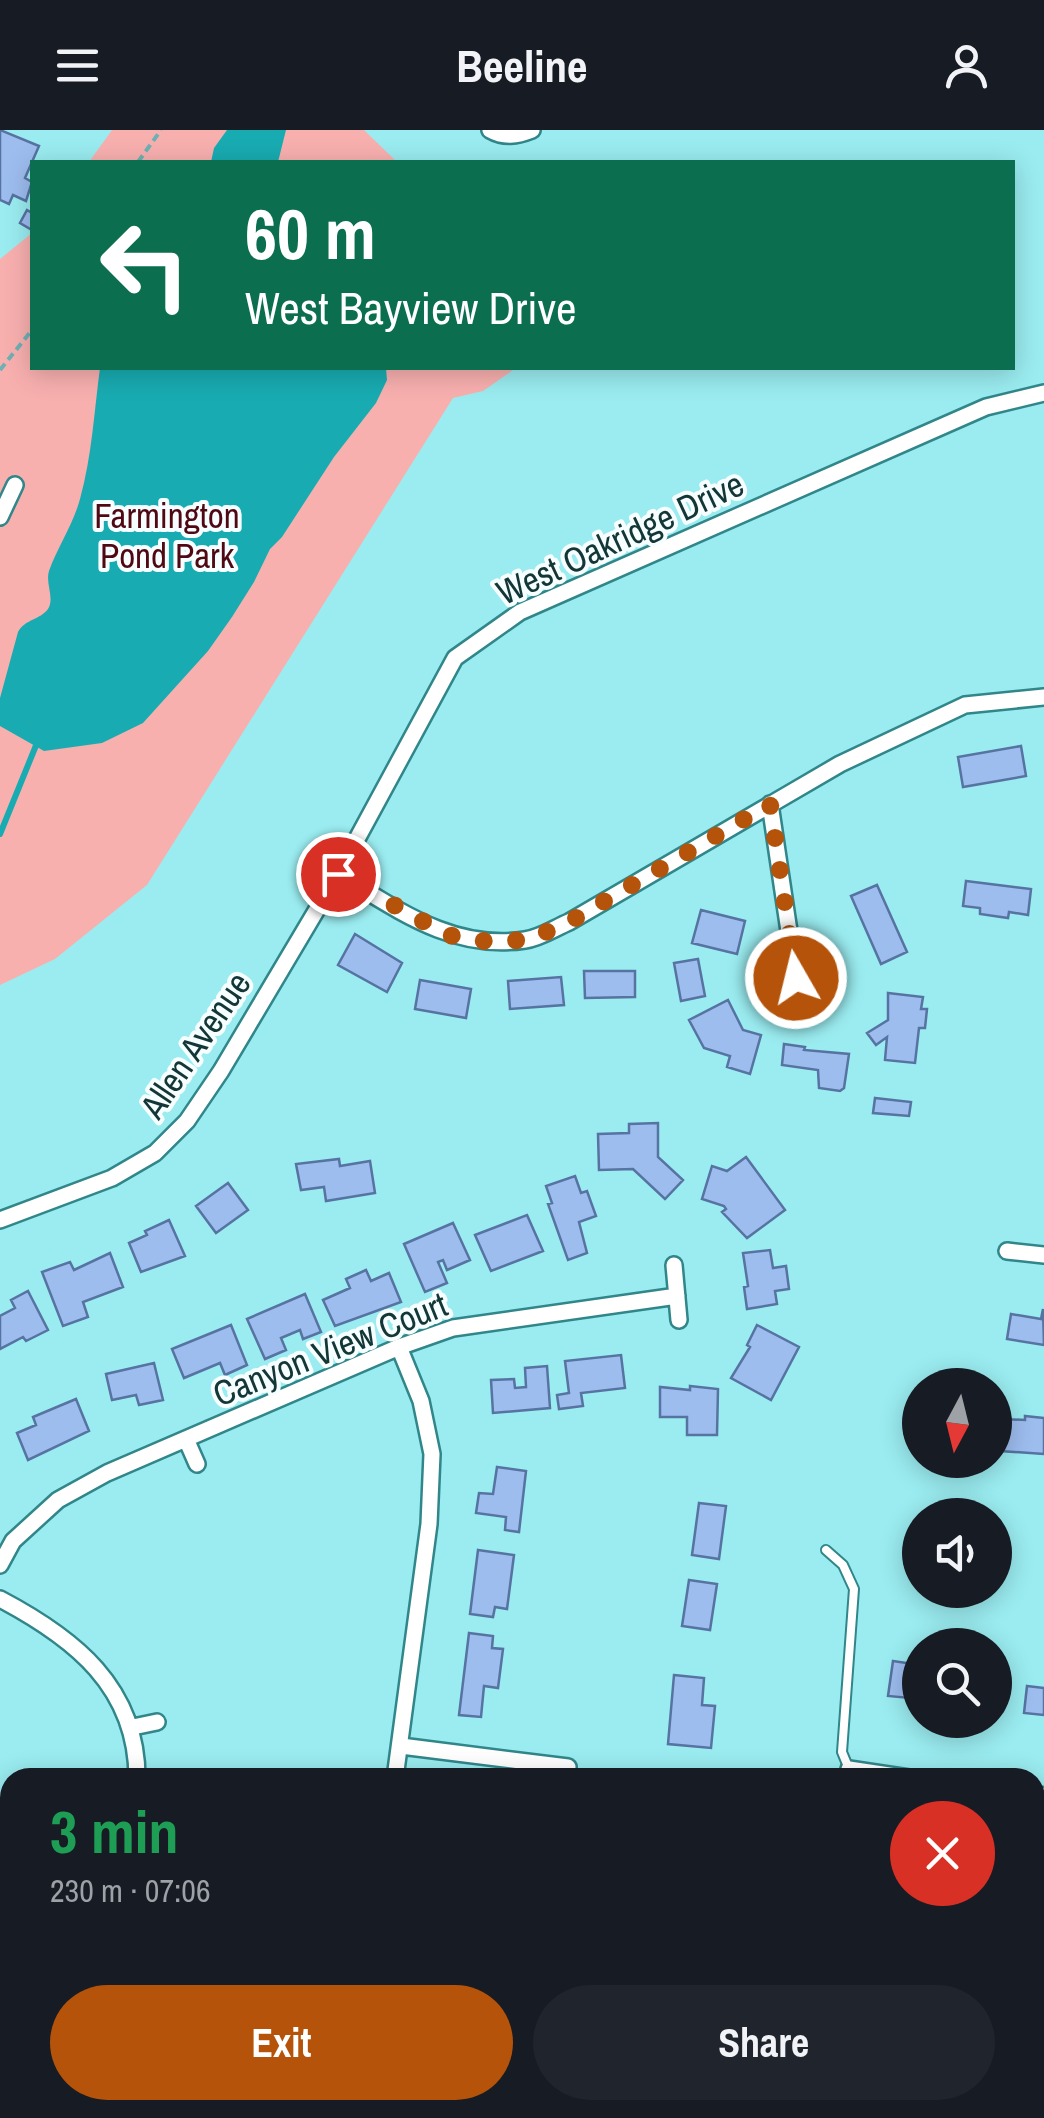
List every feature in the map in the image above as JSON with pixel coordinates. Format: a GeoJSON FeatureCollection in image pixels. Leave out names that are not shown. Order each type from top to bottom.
{"type":"FeatureCollection","features":[{"type":"Feature","properties":{"kind":"street"},"geometry":{"type":"LineString","coordinates":[[490,130],[498,135],[532,130]]}},
{"type":"Feature","properties":{"kind":"street","name":"West Oakridge Drive"},"geometry":{"type":"LineString","coordinates":[[338,874],[455,658],[520,612],[986,407],[1044,393]]}},
{"type":"Feature","properties":{"kind":"street"},"geometry":{"type":"LineString","coordinates":[[0,517],[15,485]]}},
{"type":"Feature","properties":{"kind":"street"},"geometry":{"type":"LineString","coordinates":[[338,874],[448,935],[484,941],[528,940],[569,922],[840,764],[965,705],[1044,697]]}},
{"type":"Feature","properties":{"kind":"street"},"geometry":{"type":"LineString","coordinates":[[770,804],[796,978]]}},
{"type":"Feature","properties":{"kind":"street","name":"Allen Avenue"},"geometry":{"type":"LineString","coordinates":[[0,1220],[112,1178],[155,1153],[187,1121],[338,874]]}},
{"type":"Feature","properties":{"kind":"street"},"geometry":{"type":"LineString","coordinates":[[1008,1250],[1044,1255]]}},
{"type":"Feature","properties":{"kind":"street"},"geometry":{"type":"LineString","coordinates":[[674,1265],[679,1320]]}},
{"type":"Feature","properties":{"kind":"street","name":"Canyon View Court"},"geometry":{"type":"LineString","coordinates":[[0,1565],[13,1541],[58,1500],[108,1472],[400,1347],[453,1328],[677,1296]]}},
{"type":"Feature","properties":{"kind":"street"},"geometry":{"type":"LineString","coordinates":[[397,1768],[429,1524],[432,1454],[421,1401],[400,1347]]}},
{"type":"Feature","properties":{"kind":"street","name":"Canyon View Court"},"geometry":{"type":"LineString","coordinates":[[186,1438],[197,1464]]}},
{"type":"Feature","properties":{"kind":"street"},"geometry":{"type":"LineString","coordinates":[[0,1600],[29,1615],[80,1653],[103,1676],[132,1727],[136,1768]]}},
{"type":"Feature","properties":{"kind":"street"},"geometry":{"type":"LineString","coordinates":[[132,1727],[157,1722]]}},
{"type":"Feature","properties":{"kind":"street"},"geometry":{"type":"LineString","coordinates":[[401,1746],[568,1768]]}},
{"type":"Feature","properties":{"kind":"lane"},"geometry":{"type":"LineString","coordinates":[[826,1550],[843,1565],[854,1589],[842,1752],[848,1768]]}},
{"type":"Feature","properties":{"kind":"path"},"geometry":{"type":"LineString","coordinates":[[139,160],[161,130]]}},
{"type":"Feature","properties":{"kind":"path"},"geometry":{"type":"LineString","coordinates":[[0,370],[30,332]]}},
{"type":"Feature","properties":{"kind":"green space"},"geometry":{"type":"Polygon","coordinates":[[[112,130],[364,130],[395,160],[90,160],[112,130]]]}},
{"type":"Feature","properties":{"kind":"green space","name":"Farmington Pond Park"},"geometry":{"type":"Polygon","coordinates":[[[30,235],[30,370],[513,370],[483,391],[453,398],[147,885],[55,959],[0,985],[0,259],[30,235]]]}},
{"type":"Feature","properties":{"kind":"water"},"geometry":{"type":"Polygon","coordinates":[[[227,130],[286,130],[278,160],[211,160],[214,148],[227,130]]]}},
{"type":"Feature","properties":{"kind":"water"},"geometry":{"type":"Polygon","coordinates":[[[100,370],[386,370],[387,380],[376,403],[270,549],[254,582],[208,651],[143,723],[102,743],[44,751],[0,726],[0,698],[18,632],[50,605],[49,571],[80,499],[100,370]]]}},
{"type":"Feature","properties":{"kind":"building"},"geometry":{"type":"Polygon","coordinates":[[[0,130],[39,146],[25,178],[30,181],[26,201],[13,195],[9,204],[0,200],[0,130]]]}},
{"type":"Feature","properties":{"kind":"building"},"geometry":{"type":"Polygon","coordinates":[[[27,210],[30,212],[30,229],[20,223],[27,210]]]}},
{"type":"Feature","properties":{"kind":"building"},"geometry":{"type":"Polygon","coordinates":[[[1021,746],[1026,776],[963,787],[958,757],[1021,746]]]}},
{"type":"Feature","properties":{"kind":"building"},"geometry":{"type":"Polygon","coordinates":[[[966,881],[1031,889],[1028,915],[1009,912],[1008,918],[980,914],[980,908],[963,906],[966,881]]]}},
{"type":"Feature","properties":{"kind":"building"},"geometry":{"type":"Polygon","coordinates":[[[877,885],[907,952],[881,964],[851,896],[877,885]]]}},
{"type":"Feature","properties":{"kind":"building"},"geometry":{"type":"Polygon","coordinates":[[[701,910],[745,921],[737,954],[692,943],[701,910]]]}},
{"type":"Feature","properties":{"kind":"building"},"geometry":{"type":"Polygon","coordinates":[[[355,934],[402,963],[387,992],[338,965],[355,934]]]}},
{"type":"Feature","properties":{"kind":"building"},"geometry":{"type":"Polygon","coordinates":[[[698,959],[705,996],[681,1001],[674,963],[698,959]]]}},
{"type":"Feature","properties":{"kind":"building"},"geometry":{"type":"Polygon","coordinates":[[[584,971],[635,971],[635,997],[585,998],[584,971]]]}},
{"type":"Feature","properties":{"kind":"building"},"geometry":{"type":"Polygon","coordinates":[[[561,977],[564,1005],[510,1009],[508,981],[561,977]]]}},
{"type":"Feature","properties":{"kind":"building"},"geometry":{"type":"Polygon","coordinates":[[[420,980],[471,989],[466,1018],[415,1009],[420,980]]]}},
{"type":"Feature","properties":{"kind":"building"},"geometry":{"type":"Polygon","coordinates":[[[888,993],[923,997],[921,1009],[927,1009],[925,1028],[919,1028],[915,1063],[885,1060],[887,1037],[876,1045],[867,1033],[888,1020],[888,993]]]}},
{"type":"Feature","properties":{"kind":"building"},"geometry":{"type":"Polygon","coordinates":[[[728,1000],[743,1030],[761,1035],[750,1074],[727,1067],[730,1056],[704,1048],[689,1020],[728,1000]]]}},
{"type":"Feature","properties":{"kind":"building"},"geometry":{"type":"Polygon","coordinates":[[[784,1044],[849,1054],[844,1088],[819,1088],[818,1070],[782,1065],[784,1044]]]}},
{"type":"Feature","properties":{"kind":"building"},"geometry":{"type":"Polygon","coordinates":[[[875,1098],[911,1102],[909,1116],[873,1113],[875,1098]]]}},
{"type":"Feature","properties":{"kind":"building"},"geometry":{"type":"Polygon","coordinates":[[[658,1123],[658,1157],[683,1180],[665,1199],[633,1169],[599,1170],[598,1134],[629,1133],[629,1124],[658,1123]]]}},
{"type":"Feature","properties":{"kind":"building"},"geometry":{"type":"Polygon","coordinates":[[[746,1157],[785,1210],[747,1238],[722,1212],[724,1206],[702,1199],[712,1166],[727,1171],[746,1157]]]}},
{"type":"Feature","properties":{"kind":"building"},"geometry":{"type":"Polygon","coordinates":[[[339,1159],[340,1166],[370,1161],[375,1193],[326,1201],[324,1187],[301,1190],[296,1164],[339,1159]]]}},
{"type":"Feature","properties":{"kind":"building"},"geometry":{"type":"Polygon","coordinates":[[[575,1176],[581,1193],[587,1191],[596,1216],[579,1222],[587,1253],[568,1260],[548,1204],[552,1203],[546,1186],[575,1176]]]}},
{"type":"Feature","properties":{"kind":"building"},"geometry":{"type":"Polygon","coordinates":[[[228,1183],[248,1210],[216,1233],[196,1206],[228,1183]]]}},
{"type":"Feature","properties":{"kind":"building"},"geometry":{"type":"Polygon","coordinates":[[[527,1215],[543,1251],[491,1271],[475,1235],[527,1215]]]}},
{"type":"Feature","properties":{"kind":"building"},"geometry":{"type":"Polygon","coordinates":[[[169,1220],[185,1256],[141,1272],[129,1243],[169,1220]]]}},
{"type":"Feature","properties":{"kind":"building"},"geometry":{"type":"Polygon","coordinates":[[[453,1223],[470,1260],[447,1270],[443,1260],[438,1262],[447,1283],[425,1292],[404,1244],[453,1223]]]}},
{"type":"Feature","properties":{"kind":"building"},"geometry":{"type":"Polygon","coordinates":[[[770,1250],[773,1268],[786,1266],[789,1289],[775,1291],[777,1304],[747,1309],[743,1253],[770,1250]]]}},
{"type":"Feature","properties":{"kind":"building"},"geometry":{"type":"Polygon","coordinates":[[[110,1253],[123,1287],[83,1302],[88,1317],[63,1326],[42,1272],[70,1262],[74,1270],[110,1253]]]}},
{"type":"Feature","properties":{"kind":"building"},"geometry":{"type":"Polygon","coordinates":[[[366,1270],[371,1281],[389,1273],[401,1302],[335,1326],[323,1300],[350,1288],[346,1279],[366,1270]]]}},
{"type":"Feature","properties":{"kind":"building"},"geometry":{"type":"Polygon","coordinates":[[[28,1291],[48,1330],[0,1349],[0,1316],[15,1308],[11,1300],[28,1291]]]}},
{"type":"Feature","properties":{"kind":"building"},"geometry":{"type":"Polygon","coordinates":[[[305,1294],[321,1332],[303,1339],[300,1330],[281,1338],[286,1350],[265,1359],[247,1319],[305,1294]]]}},
{"type":"Feature","properties":{"kind":"building"},"geometry":{"type":"Polygon","coordinates":[[[1043,1309],[1044,1345],[1007,1339],[1011,1314],[1041,1319],[1043,1309]]]}},
{"type":"Feature","properties":{"kind":"building"},"geometry":{"type":"Polygon","coordinates":[[[231,1325],[247,1365],[225,1375],[220,1363],[184,1378],[172,1349],[231,1325]]]}},
{"type":"Feature","properties":{"kind":"building"},"geometry":{"type":"Polygon","coordinates":[[[757,1325],[799,1347],[771,1400],[731,1378],[750,1347],[747,1345],[757,1325]]]}},
{"type":"Feature","properties":{"kind":"building"},"geometry":{"type":"Polygon","coordinates":[[[621,1355],[625,1388],[581,1393],[583,1406],[559,1409],[557,1395],[569,1393],[565,1361],[621,1355]]]}},
{"type":"Feature","properties":{"kind":"building"},"geometry":{"type":"Polygon","coordinates":[[[154,1363],[163,1400],[139,1405],[136,1395],[112,1400],[106,1374],[154,1363]]]}},
{"type":"Feature","properties":{"kind":"building"},"geometry":{"type":"Polygon","coordinates":[[[547,1366],[550,1408],[493,1413],[491,1380],[514,1379],[515,1388],[526,1387],[525,1368],[547,1366]]]}},
{"type":"Feature","properties":{"kind":"building"},"geometry":{"type":"Polygon","coordinates":[[[690,1386],[718,1389],[717,1435],[687,1435],[687,1417],[660,1417],[660,1387],[690,1390],[690,1386]]]}},
{"type":"Feature","properties":{"kind":"building"},"geometry":{"type":"Polygon","coordinates":[[[76,1399],[89,1431],[28,1460],[17,1433],[36,1425],[33,1417],[76,1399]]]}},
{"type":"Feature","properties":{"kind":"building"},"geometry":{"type":"Polygon","coordinates":[[[1025,1416],[1044,1418],[1044,1454],[1012,1452],[1012,1419],[1025,1420],[1025,1416]]]}},
{"type":"Feature","properties":{"kind":"building"},"geometry":{"type":"Polygon","coordinates":[[[497,1467],[526,1471],[519,1532],[505,1530],[506,1517],[476,1513],[479,1493],[493,1494],[497,1467]]]}},
{"type":"Feature","properties":{"kind":"building"},"geometry":{"type":"Polygon","coordinates":[[[699,1503],[726,1506],[719,1559],[692,1555],[699,1503]]]}},
{"type":"Feature","properties":{"kind":"building"},"geometry":{"type":"Polygon","coordinates":[[[478,1550],[514,1555],[507,1609],[495,1607],[493,1617],[470,1614],[478,1550]]]}},
{"type":"Feature","properties":{"kind":"building"},"geometry":{"type":"Polygon","coordinates":[[[689,1580],[717,1584],[710,1630],[682,1626],[689,1580]]]}},
{"type":"Feature","properties":{"kind":"building"},"geometry":{"type":"Polygon","coordinates":[[[469,1633],[493,1636],[492,1648],[503,1649],[498,1688],[484,1686],[481,1717],[459,1715],[469,1633]]]}},
{"type":"Feature","properties":{"kind":"building"},"geometry":{"type":"Polygon","coordinates":[[[893,1661],[902,1662],[902,1697],[888,1696],[893,1661]]]}},
{"type":"Feature","properties":{"kind":"building"},"geometry":{"type":"Polygon","coordinates":[[[674,1675],[704,1678],[702,1705],[715,1706],[711,1748],[668,1744],[674,1675]]]}},
{"type":"Feature","properties":{"kind":"building"},"geometry":{"type":"Polygon","coordinates":[[[1027,1686],[1044,1688],[1044,1715],[1024,1713],[1027,1686]]]}},
{"type":"Feature","properties":{"kind":"waterway"},"geometry":{"type":"LineString","coordinates":[[0,834],[37,743]]}},
{"type":"Feature","properties":{"kind":"route"},"geometry":{"type":"LineString","coordinates":[[338,874],[448,935],[484,941],[528,940],[569,922],[770,804],[796,978]]}}]}
